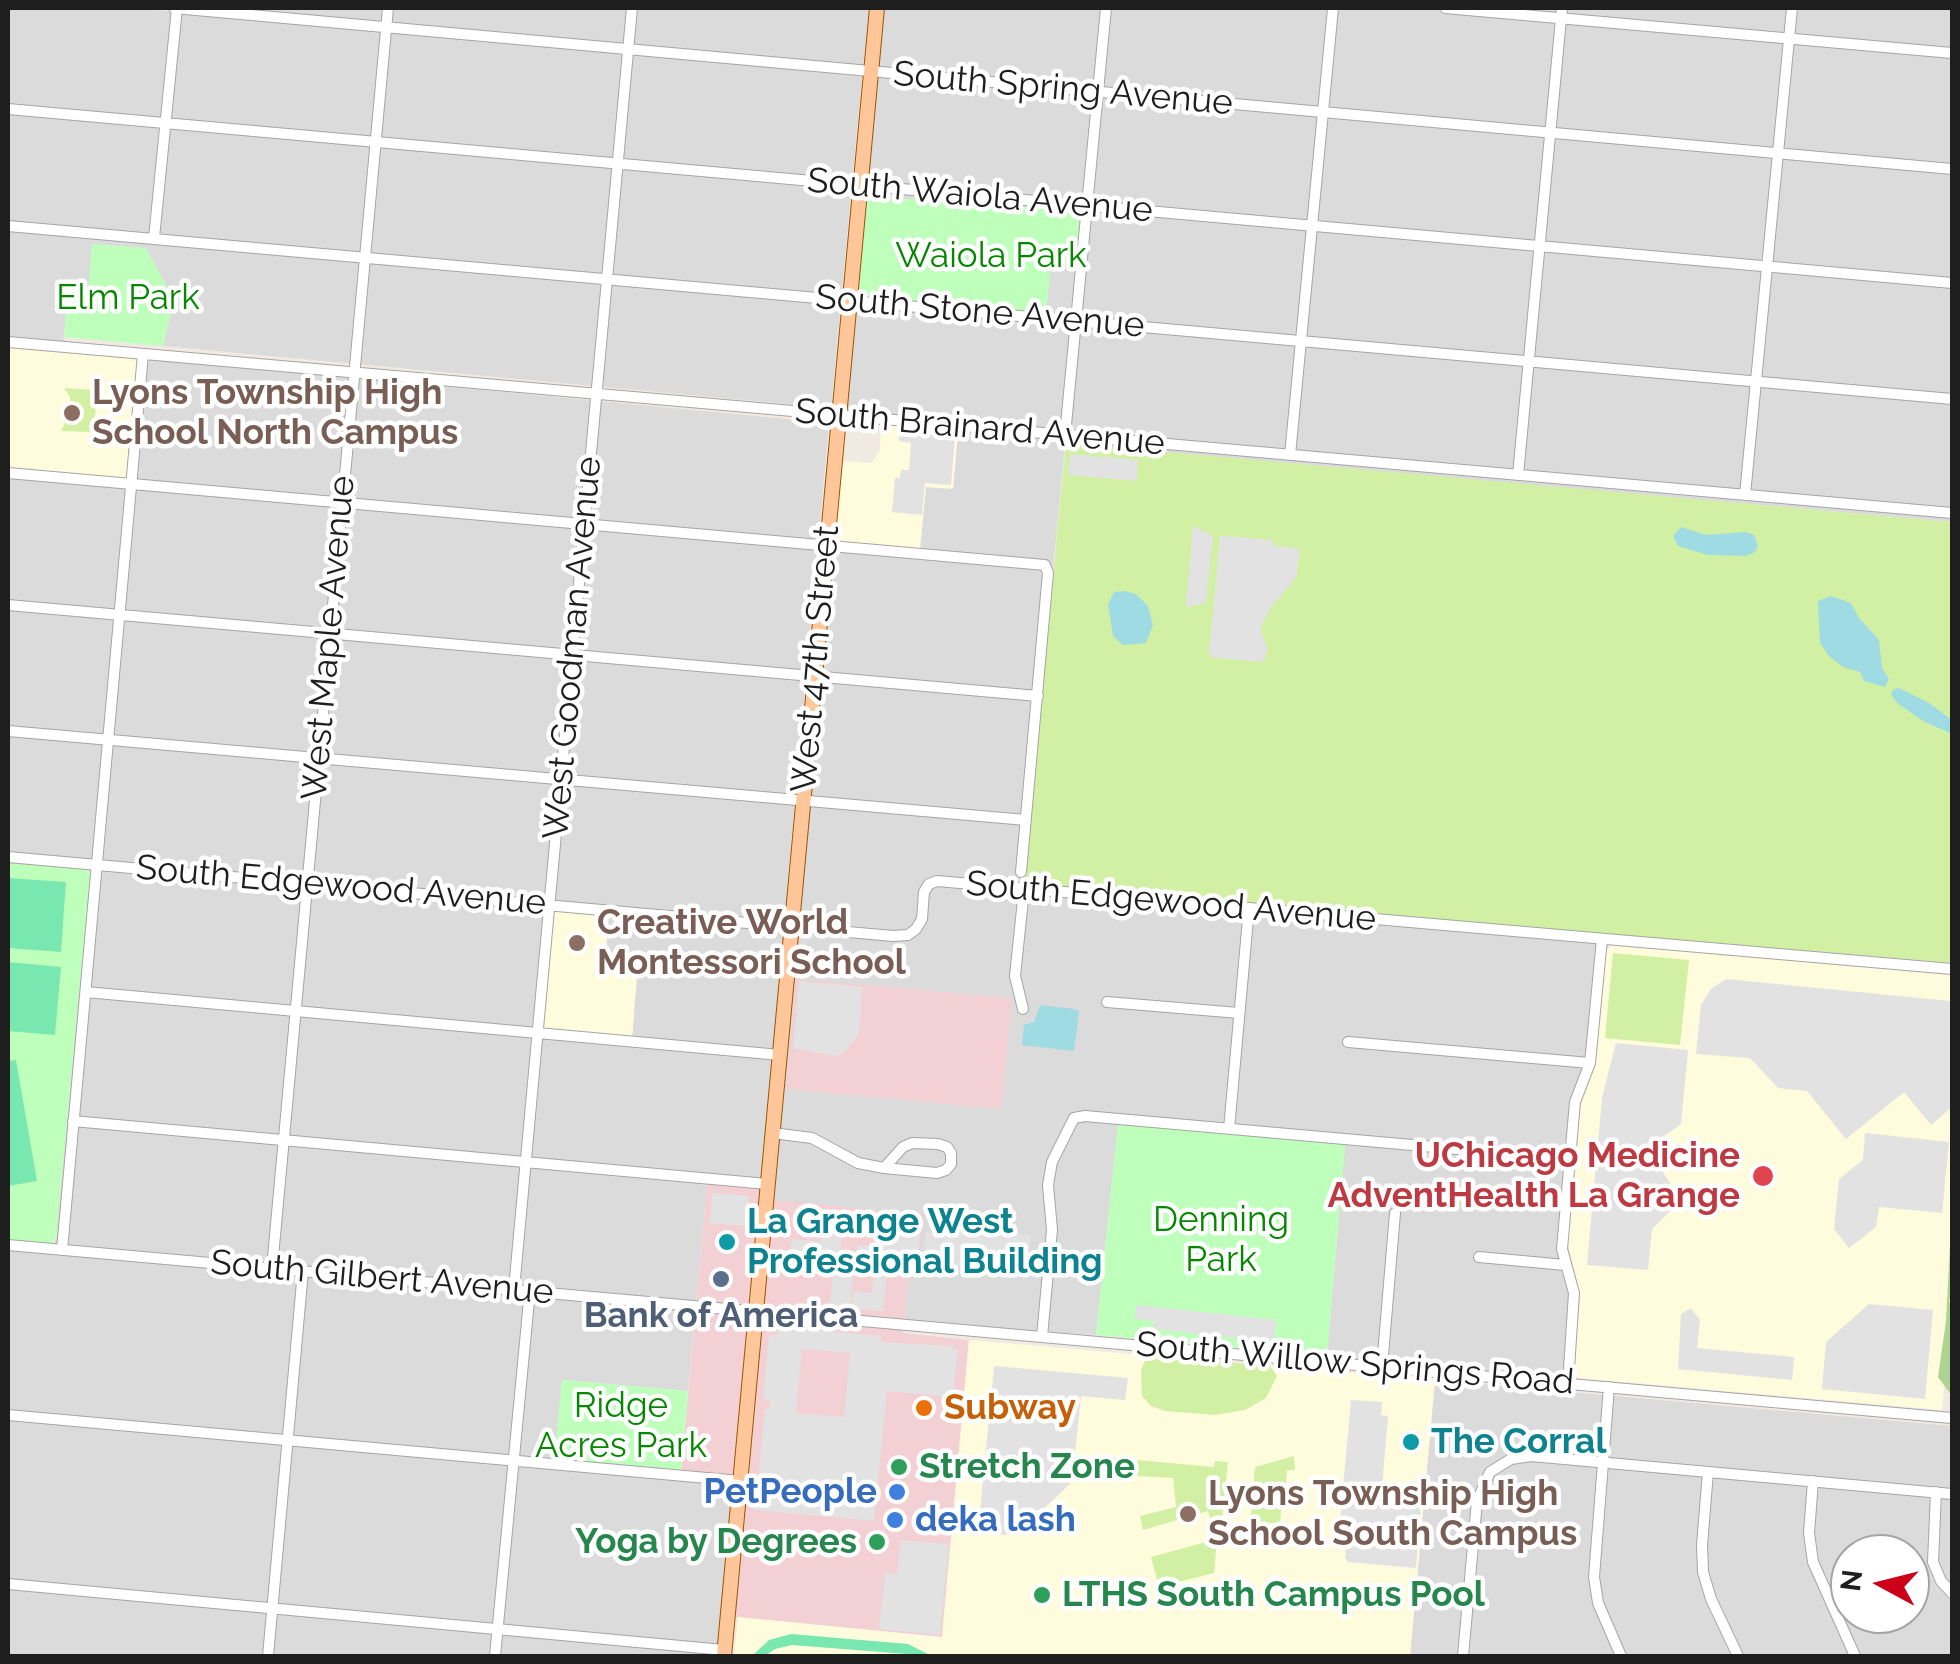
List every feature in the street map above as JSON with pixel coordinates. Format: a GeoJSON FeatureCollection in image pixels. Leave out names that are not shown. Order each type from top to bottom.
{"type":"FeatureCollection","features":[{"type":"Feature","properties":{"kind":"main road","name":"West 47th Street"},"geometry":{"type":"LineString","coordinates":[[724,1653],[877,8]]}},
{"type":"Feature","properties":{"kind":"street","name":"South Spring Avenue"},"geometry":{"type":"LineString","coordinates":[[176,8],[1952,168]]}},
{"type":"Feature","properties":{"kind":"street"},"geometry":{"type":"LineString","coordinates":[[154,238],[176,8]]}},
{"type":"Feature","properties":{"kind":"street","name":"West Maple Avenue"},"geometry":{"type":"LineString","coordinates":[[272,1268],[388,8]]}},
{"type":"Feature","properties":{"kind":"street","name":"West Goodman Avenue"},"geometry":{"type":"LineString","coordinates":[[514,1289],[632,8]]}},
{"type":"Feature","properties":{"kind":"street"},"geometry":{"type":"LineString","coordinates":[[1066,435],[1106,8]]}},
{"type":"Feature","properties":{"kind":"street"},"geometry":{"type":"LineString","coordinates":[[1290,455],[1332,8]]}},
{"type":"Feature","properties":{"kind":"street"},"geometry":{"type":"LineString","coordinates":[[1445,8],[1562,13],[1952,53]]}},
{"type":"Feature","properties":{"kind":"street"},"geometry":{"type":"LineString","coordinates":[[1745,495],[1792,8]]}},
{"type":"Feature","properties":{"kind":"street"},"geometry":{"type":"LineString","coordinates":[[1518,475],[1562,13]]}},
{"type":"Feature","properties":{"kind":"street","name":"South Waiola Avenue"},"geometry":{"type":"LineString","coordinates":[[8,109],[1952,283]]}},
{"type":"Feature","properties":{"kind":"street","name":"South Stone Avenue"},"geometry":{"type":"LineString","coordinates":[[8,226],[1952,398]]}},
{"type":"Feature","properties":{"kind":"street","name":"South Brainard Avenue"},"geometry":{"type":"LineString","coordinates":[[8,342],[1952,514]]}},
{"type":"Feature","properties":{"kind":"street"},"geometry":{"type":"LineString","coordinates":[[62,1250],[143,354]]}},
{"type":"Feature","properties":{"kind":"street"},"geometry":{"type":"LineString","coordinates":[[8,473],[1048,568],[1021,872]]}},
{"type":"Feature","properties":{"kind":"street"},"geometry":{"type":"LineString","coordinates":[[8,605],[1038,696]]}},
{"type":"Feature","properties":{"kind":"street"},"geometry":{"type":"LineString","coordinates":[[8,731],[1026,820]]}},
{"type":"Feature","properties":{"kind":"street","name":"South Edgewood Avenue"},"geometry":{"type":"LineString","coordinates":[[8,857],[908,934],[922,919],[924,892],[933,882],[1952,968]]}},
{"type":"Feature","properties":{"kind":"street"},"geometry":{"type":"LineString","coordinates":[[1024,890],[1015,976],[1024,1009]]}},
{"type":"Feature","properties":{"kind":"street"},"geometry":{"type":"LineString","coordinates":[[1230,1129],[1249,908]]}},
{"type":"Feature","properties":{"kind":"street"},"geometry":{"type":"LineString","coordinates":[[1568,1384],[1574,1294],[1562,1249],[1577,1092],[1590,1063],[1602,940]]}},
{"type":"Feature","properties":{"kind":"street"},"geometry":{"type":"LineString","coordinates":[[86,992],[780,1054]]}},
{"type":"Feature","properties":{"kind":"street"},"geometry":{"type":"LineString","coordinates":[[1107,1002],[1239,1014]]}},
{"type":"Feature","properties":{"kind":"street"},"geometry":{"type":"LineString","coordinates":[[1348,1042],[1590,1063]]}},
{"type":"Feature","properties":{"kind":"street"},"geometry":{"type":"LineString","coordinates":[[1042,1336],[1052,1230],[1048,1186],[1052,1162],[1074,1118],[1570,1159]]}},
{"type":"Feature","properties":{"kind":"street"},"geometry":{"type":"LineString","coordinates":[[73,1121],[768,1184]]}},
{"type":"Feature","properties":{"kind":"street"},"geometry":{"type":"LineString","coordinates":[[772,1133],[812,1138],[858,1163],[884,1168],[937,1173],[951,1164],[951,1153],[938,1144],[912,1143],[903,1147],[884,1168]]}},
{"type":"Feature","properties":{"kind":"street"},"geometry":{"type":"LineString","coordinates":[[1382,1367],[1395,1213]]}},
{"type":"Feature","properties":{"kind":"street","name":"South Gilbert Avenue"},"geometry":{"type":"LineString","coordinates":[[8,1245],[756,1310]]}},
{"type":"Feature","properties":{"kind":"street"},"geometry":{"type":"LineString","coordinates":[[1479,1257],[1565,1265]]}},
{"type":"Feature","properties":{"kind":"street"},"geometry":{"type":"LineString","coordinates":[[268,1656],[304,1271]]}},
{"type":"Feature","properties":{"kind":"street"},"geometry":{"type":"LineString","coordinates":[[495,1656],[530,1290]]}},
{"type":"Feature","properties":{"kind":"street","name":"South Willow Springs Road"},"geometry":{"type":"LineString","coordinates":[[756,1310],[1952,1418]]}},
{"type":"Feature","properties":{"kind":"street"},"geometry":{"type":"LineString","coordinates":[[1609,1387],[1594,1577],[1604,1619],[1621,1656]]}},
{"type":"Feature","properties":{"kind":"street"},"geometry":{"type":"LineString","coordinates":[[8,1415],[740,1481]]}},
{"type":"Feature","properties":{"kind":"street"},"geometry":{"type":"LineString","coordinates":[[1463,1656],[1477,1502],[1484,1481],[1497,1466],[1520,1456],[1952,1494]]}},
{"type":"Feature","properties":{"kind":"street"},"geometry":{"type":"LineString","coordinates":[[1708,1472],[1703,1572],[1738,1656]]}},
{"type":"Feature","properties":{"kind":"street"},"geometry":{"type":"LineString","coordinates":[[1813,1481],[1809,1533],[1813,1562],[1854,1656]]}},
{"type":"Feature","properties":{"kind":"street"},"geometry":{"type":"LineString","coordinates":[[1936,1492],[1933,1562],[1952,1592]]}},
{"type":"Feature","properties":{"kind":"street"},"geometry":{"type":"LineString","coordinates":[[8,1584],[724,1653]]}},
{"type":"Feature","properties":{"kind":"shaded area"},"geometry":{"type":"Polygon","coordinates":[[[8,8],[134,8],[862,76],[831,408],[163,346],[170,318],[88,292],[68,291],[63,346],[8,340],[8,8]]]}},
{"type":"Feature","properties":{"kind":"shaded area"},"geometry":{"type":"Polygon","coordinates":[[[202,8],[869,8],[863,66],[202,8]]]}},
{"type":"Feature","properties":{"kind":"shaded area"},"geometry":{"type":"Polygon","coordinates":[[[882,8],[1952,8],[1952,522],[1065,444],[1023,883],[1609,934],[1596,1056],[1582,1092],[1580,1303],[1574,1368],[1577,1378],[1327,1356],[1345,1145],[1118,1125],[1096,1335],[904,1322],[909,1269],[772,1200],[831,550],[926,487],[953,488],[959,422],[843,412],[855,296],[1052,254],[1076,256],[1081,212],[865,196],[882,8]]]}},
{"type":"Feature","properties":{"kind":"shaded area","name":"Lyons Township High School North Campus"},"geometry":{"type":"Polygon","coordinates":[[[8,347],[141,355],[130,481],[8,471],[8,347]]]}},
{"type":"Feature","properties":{"kind":"shaded area"},"geometry":{"type":"Polygon","coordinates":[[[147,358],[829,423],[784,922],[8,854],[8,478],[135,490],[147,358]]]}},
{"type":"Feature","properties":{"kind":"shaded area"},"geometry":{"type":"Polygon","coordinates":[[[881,425],[958,432],[953,489],[926,487],[920,550],[833,543],[841,461],[872,463],[880,449],[881,425]]]}},
{"type":"Feature","properties":{"kind":"shaded area"},"geometry":{"type":"Polygon","coordinates":[[[899,432],[955,437],[951,485],[925,483],[922,515],[892,512],[895,478],[900,478],[901,470],[909,470],[911,443],[899,441],[899,432]]]}},
{"type":"Feature","properties":{"kind":"shaded area"},"geometry":{"type":"Polygon","coordinates":[[[1070,454],[1138,460],[1137,481],[1068,475],[1070,454]]]}},
{"type":"Feature","properties":{"kind":"shaded area"},"geometry":{"type":"Polygon","coordinates":[[[1193,526],[1213,536],[1206,603],[1186,607],[1193,526]]]}},
{"type":"Feature","properties":{"kind":"shaded area"},"geometry":{"type":"Polygon","coordinates":[[[1220,536],[1273,540],[1273,546],[1296,548],[1300,552],[1296,578],[1271,607],[1260,629],[1268,650],[1263,662],[1214,658],[1209,654],[1220,536]]]}},
{"type":"Feature","properties":{"kind":"shaded area"},"geometry":{"type":"Polygon","coordinates":[[[88,866],[550,907],[604,974],[609,913],[789,928],[766,1179],[708,1174],[688,1391],[562,1380],[554,1462],[183,1426],[733,1484],[717,1656],[8,1656],[8,1251],[51,1254],[56,1238],[88,866]]]}},
{"type":"Feature","properties":{"kind":"shaded area","name":"Creative World Montessori School"},"geometry":{"type":"Polygon","coordinates":[[[550,907],[609,913],[604,973],[637,976],[632,1040],[540,1032],[550,907]]]}},
{"type":"Feature","properties":{"kind":"shaded area","name":"UChicago Medicine AdventHealth La Grange"},"geometry":{"type":"Polygon","coordinates":[[[1613,945],[1952,973],[1952,1298],[1942,1410],[1577,1378],[1574,1368],[1580,1295],[1567,1242],[1581,1101],[1594,1066],[1605,950],[1613,945]]]}},
{"type":"Feature","properties":{"kind":"shaded area"},"geometry":{"type":"Polygon","coordinates":[[[796,979],[1012,998],[1001,1109],[786,1089],[796,979]]]}},
{"type":"Feature","properties":{"kind":"shaded area"},"geometry":{"type":"Polygon","coordinates":[[[1726,979],[1950,1001],[1952,1107],[1931,1125],[1904,1092],[1846,1139],[1807,1091],[1778,1088],[1750,1058],[1696,1054],[1701,1005],[1711,989],[1726,979]]]}},
{"type":"Feature","properties":{"kind":"shaded area"},"geometry":{"type":"Polygon","coordinates":[[[799,981],[862,987],[859,1034],[844,1053],[834,1056],[793,1048],[799,981]]]}},
{"type":"Feature","properties":{"kind":"shaded area"},"geometry":{"type":"Polygon","coordinates":[[[1616,1043],[1688,1050],[1681,1124],[1664,1136],[1660,1167],[1674,1190],[1673,1208],[1652,1229],[1648,1270],[1587,1265],[1602,1098],[1616,1043]]]}},
{"type":"Feature","properties":{"kind":"shaded area"},"geometry":{"type":"Polygon","coordinates":[[[1865,1133],[1949,1142],[1942,1213],[1879,1207],[1876,1227],[1849,1248],[1834,1229],[1839,1179],[1863,1160],[1865,1133]]]}},
{"type":"Feature","properties":{"kind":"shaded area"},"geometry":{"type":"Polygon","coordinates":[[[708,1174],[766,1179],[765,1199],[923,1215],[918,1263],[909,1269],[903,1333],[969,1340],[942,1637],[735,1617],[747,1485],[683,1479],[681,1473],[708,1174]]]}},
{"type":"Feature","properties":{"kind":"shaded area"},"geometry":{"type":"Polygon","coordinates":[[[712,1193],[749,1196],[746,1226],[710,1223],[712,1193]]]}},
{"type":"Feature","properties":{"kind":"shaded area"},"geometry":{"type":"Polygon","coordinates":[[[824,1209],[844,1211],[840,1257],[854,1259],[850,1309],[830,1307],[834,1257],[790,1253],[792,1239],[821,1242],[824,1209]]]}},
{"type":"Feature","properties":{"kind":"shaded area"},"geometry":{"type":"Polygon","coordinates":[[[884,1213],[922,1217],[917,1265],[888,1263],[883,1311],[852,1309],[853,1291],[872,1293],[876,1260],[856,1258],[857,1245],[881,1247],[884,1213]]]}},
{"type":"Feature","properties":{"kind":"shaded area"},"geometry":{"type":"Polygon","coordinates":[[[938,1225],[1031,1235],[1026,1274],[998,1271],[998,1265],[969,1262],[967,1269],[956,1268],[956,1262],[923,1258],[926,1232],[937,1233],[938,1225]]]}},
{"type":"Feature","properties":{"kind":"shaded area"},"geometry":{"type":"Polygon","coordinates":[[[1869,1304],[1933,1310],[1925,1399],[1822,1389],[1826,1342],[1869,1304]]]}},
{"type":"Feature","properties":{"kind":"shaded area"},"geometry":{"type":"Polygon","coordinates":[[[1136,1305],[1276,1320],[1274,1342],[1154,1329],[1154,1321],[1135,1319],[1136,1305]]]}},
{"type":"Feature","properties":{"kind":"shaded area"},"geometry":{"type":"Polygon","coordinates":[[[1691,1308],[1700,1320],[1697,1348],[1794,1357],[1792,1380],[1678,1369],[1681,1314],[1691,1308]]]}},
{"type":"Feature","properties":{"kind":"shaded area"},"geometry":{"type":"Polygon","coordinates":[[[778,1327],[881,1336],[881,1342],[953,1346],[953,1350],[958,1350],[953,1397],[887,1391],[874,1521],[755,1510],[765,1409],[769,1409],[770,1400],[763,1399],[769,1335],[777,1335],[778,1327]],[[802,1349],[796,1413],[844,1417],[850,1353],[802,1349]]]}},
{"type":"Feature","properties":{"kind":"shaded area","name":"Lyons Township High School South Campus"},"geometry":{"type":"Polygon","coordinates":[[[969,1340],[1435,1380],[1410,1656],[734,1656],[738,1617],[942,1637],[969,1340]]]}},
{"type":"Feature","properties":{"kind":"shaded area"},"geometry":{"type":"Polygon","coordinates":[[[994,1366],[1128,1378],[1125,1400],[1081,1396],[1072,1482],[1036,1516],[1005,1535],[978,1532],[994,1366]]]}},
{"type":"Feature","properties":{"kind":"shaded area"},"geometry":{"type":"Polygon","coordinates":[[[1435,1380],[1952,1426],[1952,1656],[1410,1656],[1435,1380]]]}},
{"type":"Feature","properties":{"kind":"shaded area"},"geometry":{"type":"Polygon","coordinates":[[[1351,1400],[1382,1402],[1381,1415],[1388,1416],[1382,1487],[1422,1491],[1416,1568],[1348,1562],[1345,1557],[1347,1532],[1339,1531],[1351,1400]]]}},
{"type":"Feature","properties":{"kind":"shaded area"},"geometry":{"type":"Polygon","coordinates":[[[901,1540],[949,1544],[940,1635],[879,1629],[885,1573],[897,1574],[901,1540]]]}},
{"type":"Feature","properties":{"kind":"green space","name":"Waiola Park"},"geometry":{"type":"Polygon","coordinates":[[[865,196],[1081,211],[1076,256],[1052,254],[1046,314],[855,296],[865,196]]]}},
{"type":"Feature","properties":{"kind":"green space","name":"Elm Park"},"geometry":{"type":"Polygon","coordinates":[[[92,244],[146,248],[171,294],[163,346],[64,337],[68,291],[88,291],[92,244]]]}},
{"type":"Feature","properties":{"kind":"green space"},"geometry":{"type":"Polygon","coordinates":[[[64,388],[97,390],[94,432],[61,431],[71,412],[70,397],[64,388]]]}},
{"type":"Feature","properties":{"kind":"green space"},"geometry":{"type":"Polygon","coordinates":[[[1066,443],[1952,522],[1952,963],[1023,884],[1066,443]]]}},
{"type":"Feature","properties":{"kind":"green space"},"geometry":{"type":"Polygon","coordinates":[[[8,862],[84,868],[90,875],[56,1238],[49,1244],[8,1240],[8,862]]]}},
{"type":"Feature","properties":{"kind":"green space"},"geometry":{"type":"Polygon","coordinates":[[[8,878],[66,882],[61,952],[8,948],[8,878]]]}},
{"type":"Feature","properties":{"kind":"green space"},"geometry":{"type":"Polygon","coordinates":[[[1613,953],[1689,960],[1680,1045],[1605,1038],[1613,953]]]}},
{"type":"Feature","properties":{"kind":"green space"},"geometry":{"type":"Polygon","coordinates":[[[8,962],[61,967],[55,1035],[8,1031],[8,962]]]}},
{"type":"Feature","properties":{"kind":"green space"},"geometry":{"type":"Polygon","coordinates":[[[16,1060],[37,1181],[8,1186],[8,1061],[16,1060]]]}},
{"type":"Feature","properties":{"kind":"green space","name":"Denning Park"},"geometry":{"type":"Polygon","coordinates":[[[1118,1124],[1345,1144],[1327,1356],[1096,1335],[1118,1124]]]}},
{"type":"Feature","properties":{"kind":"green space"},"geometry":{"type":"Polygon","coordinates":[[[1952,1208],[1952,1396],[1938,1377],[1946,1321],[1952,1208]]]}},
{"type":"Feature","properties":{"kind":"green space"},"geometry":{"type":"Polygon","coordinates":[[[1152,1356],[1270,1366],[1277,1376],[1266,1398],[1245,1410],[1215,1415],[1165,1411],[1151,1406],[1142,1396],[1141,1370],[1152,1356]]]}},
{"type":"Feature","properties":{"kind":"green space","name":"Ridge Acres Park"},"geometry":{"type":"Polygon","coordinates":[[[562,1380],[688,1391],[681,1473],[554,1462],[562,1380]]]}},
{"type":"Feature","properties":{"kind":"green space"},"geometry":{"type":"Polygon","coordinates":[[[1294,1456],[1295,1470],[1287,1470],[1283,1484],[1280,1524],[1259,1522],[1258,1528],[1250,1527],[1255,1467],[1294,1456]]]}},
{"type":"Feature","properties":{"kind":"green space"},"geometry":{"type":"Polygon","coordinates":[[[1137,1460],[1214,1467],[1215,1461],[1228,1462],[1222,1519],[1210,1518],[1208,1511],[1143,1530],[1140,1516],[1176,1507],[1173,1478],[1137,1476],[1137,1460]]]}},
{"type":"Feature","properties":{"kind":"green space"},"geometry":{"type":"Polygon","coordinates":[[[1217,1539],[1214,1573],[1159,1587],[1151,1557],[1217,1539]]]}},
{"type":"Feature","properties":{"kind":"green space"},"geometry":{"type":"Polygon","coordinates":[[[791,1634],[908,1644],[932,1656],[792,1645],[765,1656],[752,1656],[769,1640],[791,1634]]]}},
{"type":"Feature","properties":{"kind":"water"},"geometry":{"type":"Polygon","coordinates":[[[1681,527],[1706,535],[1746,532],[1754,535],[1758,546],[1754,553],[1745,556],[1708,555],[1678,546],[1673,536],[1681,527]]]}},
{"type":"Feature","properties":{"kind":"water"},"geometry":{"type":"Polygon","coordinates":[[[1114,592],[1136,594],[1148,606],[1153,625],[1146,643],[1123,645],[1113,636],[1108,605],[1114,592]]]}},
{"type":"Feature","properties":{"kind":"water"},"geometry":{"type":"Polygon","coordinates":[[[1831,596],[1851,603],[1879,640],[1882,668],[1889,679],[1885,687],[1864,681],[1860,672],[1843,667],[1820,643],[1818,601],[1831,596]]]}},
{"type":"Feature","properties":{"kind":"water"},"geometry":{"type":"Polygon","coordinates":[[[1899,688],[1952,720],[1952,734],[1897,703],[1891,694],[1899,688]]]}},
{"type":"Feature","properties":{"kind":"water"},"geometry":{"type":"Polygon","coordinates":[[[1040,1005],[1079,1012],[1074,1051],[1022,1045],[1024,1025],[1034,1022],[1040,1005]]]}},
{"type":"Feature","properties":{"kind":"place","name":"Lyons Township High School North Campus"},"geometry":{"type":"Point","coordinates":[72,413]}},
{"type":"Feature","properties":{"kind":"place","name":"Creative World Montessori School"},"geometry":{"type":"Point","coordinates":[577,943]}},
{"type":"Feature","properties":{"kind":"place","name":"UChicago Medicine AdventHealth La Grange"},"geometry":{"type":"Point","coordinates":[1763,1176]}},
{"type":"Feature","properties":{"kind":"place","name":"La Grange West Professional Building"},"geometry":{"type":"Point","coordinates":[727,1242]}},
{"type":"Feature","properties":{"kind":"place","name":"Bank of America"},"geometry":{"type":"Point","coordinates":[721,1279]}},
{"type":"Feature","properties":{"kind":"place","name":"Subway"},"geometry":{"type":"Point","coordinates":[924,1408]}},
{"type":"Feature","properties":{"kind":"place","name":"The Corral"},"geometry":{"type":"Point","coordinates":[1411,1442]}},
{"type":"Feature","properties":{"kind":"place","name":"Stretch Zone"},"geometry":{"type":"Point","coordinates":[899,1467]}},
{"type":"Feature","properties":{"kind":"place","name":"PetPeople"},"geometry":{"type":"Point","coordinates":[897,1492]}},
{"type":"Feature","properties":{"kind":"place","name":"Lyons Township High School South Campus"},"geometry":{"type":"Point","coordinates":[1188,1514]}},
{"type":"Feature","properties":{"kind":"place","name":"deka lash"},"geometry":{"type":"Point","coordinates":[895,1520]}},
{"type":"Feature","properties":{"kind":"place","name":"Yoga by Degrees"},"geometry":{"type":"Point","coordinates":[877,1542]}},
{"type":"Feature","properties":{"kind":"place","name":"LTHS South Campus Pool"},"geometry":{"type":"Point","coordinates":[1042,1595]}}]}
